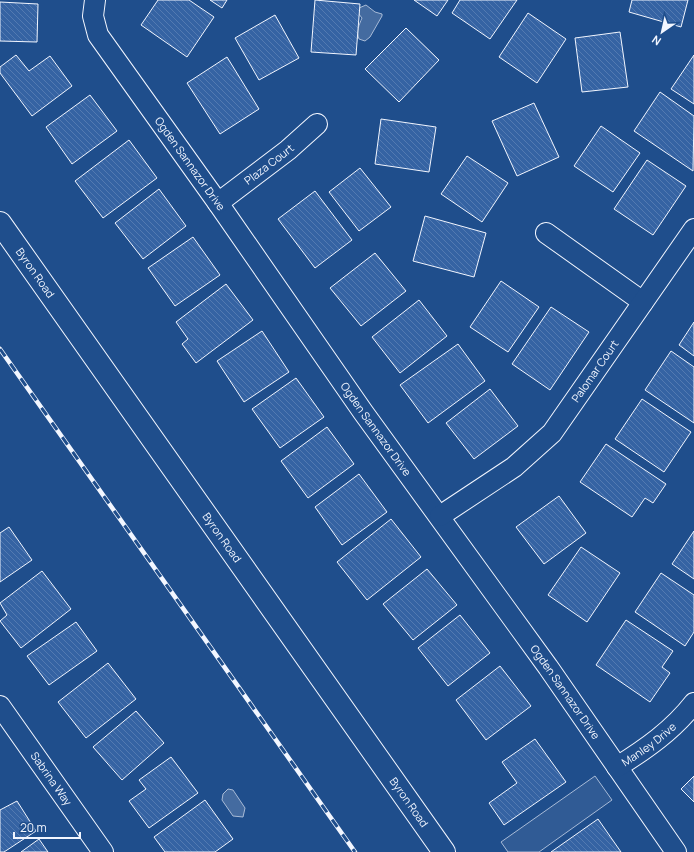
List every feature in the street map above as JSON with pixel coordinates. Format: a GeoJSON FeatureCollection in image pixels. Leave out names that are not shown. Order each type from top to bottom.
{"type":"FeatureCollection","features":[{"type":"Feature","properties":{"kind":"main road","name":"Byron Road"},"geometry":{"type":"LineString","coordinates":[[0,223],[444,852]]}},
{"type":"Feature","properties":{"kind":"street","name":"Ogden Sannazor Drive"},"geometry":{"type":"LineString","coordinates":[[96,0],[93,16],[98,35],[218,203],[363,412],[440,516],[548,667],[676,852]]}},
{"type":"Feature","properties":{"kind":"street","name":"Plaza Court"},"geometry":{"type":"LineString","coordinates":[[218,203],[288,150],[317,124]]}},
{"type":"Feature","properties":{"kind":"street","name":"Palomar Court"},"geometry":{"type":"LineString","coordinates":[[440,516],[514,467],[552,432],[694,229]]}},
{"type":"Feature","properties":{"kind":"street"},"geometry":{"type":"LineString","coordinates":[[546,233],[643,302]]}},
{"type":"Feature","properties":{"kind":"street","name":"Manley Drive"},"geometry":{"type":"LineString","coordinates":[[617,767],[642,752],[680,721],[694,703]]}},
{"type":"Feature","properties":{"kind":"street","name":"Sabrina Way"},"geometry":{"type":"LineString","coordinates":[[0,706],[103,852]]}},
{"type":"Feature","properties":{"kind":"shaded area"},"geometry":{"type":"Polygon","coordinates":[[[366,5],[375,12],[382,14],[382,16],[370,37],[365,41],[359,39],[358,36],[358,28],[362,18],[358,13],[359,8],[366,5]]]}},
{"type":"Feature","properties":{"kind":"shaded area"},"geometry":{"type":"Polygon","coordinates":[[[595,776],[612,800],[539,852],[508,852],[501,842],[595,776]]]}},
{"type":"Feature","properties":{"kind":"shaded area"},"geometry":{"type":"Polygon","coordinates":[[[228,789],[233,790],[245,808],[243,817],[233,816],[222,800],[223,794],[228,789]]]}},
{"type":"Feature","properties":{"kind":"building"},"geometry":{"type":"Polygon","coordinates":[[[158,0],[189,0],[214,17],[187,57],[141,25],[158,0]]]}},
{"type":"Feature","properties":{"kind":"building"},"geometry":{"type":"Polygon","coordinates":[[[210,0],[227,0],[222,8],[210,0]]]}},
{"type":"Feature","properties":{"kind":"building"},"geometry":{"type":"Polygon","coordinates":[[[315,0],[360,4],[356,55],[311,52],[315,0]]]}},
{"type":"Feature","properties":{"kind":"building"},"geometry":{"type":"Polygon","coordinates":[[[414,0],[448,0],[437,16],[414,0]]]}},
{"type":"Feature","properties":{"kind":"building"},"geometry":{"type":"Polygon","coordinates":[[[460,0],[517,0],[490,39],[452,13],[460,0]]]}},
{"type":"Feature","properties":{"kind":"building"},"geometry":{"type":"Polygon","coordinates":[[[632,0],[688,0],[681,27],[629,12],[632,0]]]}},
{"type":"Feature","properties":{"kind":"building"},"geometry":{"type":"Polygon","coordinates":[[[0,2],[38,4],[37,42],[0,41],[0,2]]]}},
{"type":"Feature","properties":{"kind":"building"},"geometry":{"type":"Polygon","coordinates":[[[528,13],[566,39],[537,83],[499,57],[528,13]]]}},
{"type":"Feature","properties":{"kind":"building"},"geometry":{"type":"Polygon","coordinates":[[[275,15],[299,58],[259,80],[235,38],[275,15]]]}},
{"type":"Feature","properties":{"kind":"building"},"geometry":{"type":"Polygon","coordinates":[[[406,28],[439,60],[399,102],[365,69],[406,28]]]}},
{"type":"Feature","properties":{"kind":"building"},"geometry":{"type":"Polygon","coordinates":[[[620,32],[628,87],[582,92],[575,38],[620,32]]]}},
{"type":"Feature","properties":{"kind":"building"},"geometry":{"type":"Polygon","coordinates":[[[16,55],[29,71],[50,56],[72,86],[32,116],[0,73],[0,67],[16,55]]]}},
{"type":"Feature","properties":{"kind":"building"},"geometry":{"type":"Polygon","coordinates":[[[694,55],[694,104],[671,89],[694,55]]]}},
{"type":"Feature","properties":{"kind":"building"},"geometry":{"type":"Polygon","coordinates":[[[227,57],[259,109],[220,134],[187,83],[227,57]]]}},
{"type":"Feature","properties":{"kind":"building"},"geometry":{"type":"Polygon","coordinates":[[[660,92],[694,116],[693,171],[634,131],[660,92]]]}},
{"type":"Feature","properties":{"kind":"building"},"geometry":{"type":"Polygon","coordinates":[[[90,95],[117,131],[72,164],[46,127],[90,95]]]}},
{"type":"Feature","properties":{"kind":"building"},"geometry":{"type":"Polygon","coordinates":[[[534,103],[559,157],[517,176],[492,121],[534,103]]]}},
{"type":"Feature","properties":{"kind":"building"},"geometry":{"type":"Polygon","coordinates":[[[381,119],[436,127],[429,172],[375,164],[381,119]]]}},
{"type":"Feature","properties":{"kind":"building"},"geometry":{"type":"Polygon","coordinates":[[[601,126],[640,153],[613,192],[574,166],[601,126]]]}},
{"type":"Feature","properties":{"kind":"building"},"geometry":{"type":"Polygon","coordinates":[[[129,140],[157,178],[103,218],[75,181],[129,140]]]}},
{"type":"Feature","properties":{"kind":"building"},"geometry":{"type":"Polygon","coordinates":[[[467,156],[508,183],[482,222],[441,194],[467,156]]]}},
{"type":"Feature","properties":{"kind":"building"},"geometry":{"type":"Polygon","coordinates":[[[647,160],[686,186],[653,235],[614,209],[647,160]]]}},
{"type":"Feature","properties":{"kind":"building"},"geometry":{"type":"Polygon","coordinates":[[[360,168],[391,207],[359,231],[329,192],[360,168]]]}},
{"type":"Feature","properties":{"kind":"building"},"geometry":{"type":"Polygon","coordinates":[[[159,189],[186,226],[143,259],[115,223],[159,189]]]}},
{"type":"Feature","properties":{"kind":"building"},"geometry":{"type":"Polygon","coordinates":[[[315,191],[352,240],[315,268],[278,219],[315,191]]]}},
{"type":"Feature","properties":{"kind":"building"},"geometry":{"type":"Polygon","coordinates":[[[425,216],[486,233],[474,277],[413,261],[425,216]]]}},
{"type":"Feature","properties":{"kind":"building"},"geometry":{"type":"Polygon","coordinates":[[[193,237],[220,275],[175,306],[148,268],[193,237]]]}},
{"type":"Feature","properties":{"kind":"building"},"geometry":{"type":"Polygon","coordinates":[[[375,253],[406,291],[361,326],[330,288],[375,253]]]}},
{"type":"Feature","properties":{"kind":"building"},"geometry":{"type":"Polygon","coordinates":[[[501,281],[539,307],[508,352],[470,327],[501,281]]]}},
{"type":"Feature","properties":{"kind":"building"},"geometry":{"type":"Polygon","coordinates":[[[226,284],[253,320],[196,363],[182,344],[188,339],[176,322],[226,284]]]}},
{"type":"Feature","properties":{"kind":"building"},"geometry":{"type":"Polygon","coordinates":[[[419,300],[447,336],[400,373],[372,337],[419,300]]]}},
{"type":"Feature","properties":{"kind":"building"},"geometry":{"type":"Polygon","coordinates":[[[551,307],[589,332],[550,390],[512,364],[551,307]]]}},
{"type":"Feature","properties":{"kind":"building"},"geometry":{"type":"Polygon","coordinates":[[[694,322],[694,356],[679,345],[694,322]]]}},
{"type":"Feature","properties":{"kind":"building"},"geometry":{"type":"Polygon","coordinates":[[[262,331],[289,372],[244,402],[217,361],[262,331]]]}},
{"type":"Feature","properties":{"kind":"building"},"geometry":{"type":"Polygon","coordinates":[[[458,344],[485,381],[428,423],[400,385],[458,344]]]}},
{"type":"Feature","properties":{"kind":"building"},"geometry":{"type":"Polygon","coordinates":[[[671,351],[694,367],[694,423],[645,390],[671,351]]]}},
{"type":"Feature","properties":{"kind":"building"},"geometry":{"type":"Polygon","coordinates":[[[296,378],[324,417],[280,448],[252,409],[296,378]]]}},
{"type":"Feature","properties":{"kind":"building"},"geometry":{"type":"Polygon","coordinates":[[[490,389],[518,426],[474,459],[446,423],[490,389]]]}},
{"type":"Feature","properties":{"kind":"building"},"geometry":{"type":"Polygon","coordinates":[[[642,399],[691,432],[664,472],[615,439],[642,399]]]}},
{"type":"Feature","properties":{"kind":"building"},"geometry":{"type":"Polygon","coordinates":[[[327,427],[354,464],[308,498],[281,461],[327,427]]]}},
{"type":"Feature","properties":{"kind":"building"},"geometry":{"type":"Polygon","coordinates":[[[606,444],[666,484],[653,503],[645,498],[632,517],[580,482],[606,444]]]}},
{"type":"Feature","properties":{"kind":"building"},"geometry":{"type":"Polygon","coordinates":[[[359,474],[387,512],[342,545],[315,507],[359,474]]]}},
{"type":"Feature","properties":{"kind":"building"},"geometry":{"type":"Polygon","coordinates":[[[559,496],[586,533],[544,564],[516,527],[559,496]]]}},
{"type":"Feature","properties":{"kind":"building"},"geometry":{"type":"Polygon","coordinates":[[[391,519],[421,557],[367,600],[337,562],[391,519]]]}},
{"type":"Feature","properties":{"kind":"building"},"geometry":{"type":"Polygon","coordinates":[[[9,527],[32,560],[0,582],[0,533],[9,527]]]}},
{"type":"Feature","properties":{"kind":"building"},"geometry":{"type":"Polygon","coordinates":[[[694,531],[694,579],[672,564],[694,531]]]}},
{"type":"Feature","properties":{"kind":"building"},"geometry":{"type":"Polygon","coordinates":[[[581,547],[620,573],[587,622],[548,595],[581,547]]]}},
{"type":"Feature","properties":{"kind":"building"},"geometry":{"type":"Polygon","coordinates":[[[427,569],[457,605],[413,640],[383,604],[427,569]]]}},
{"type":"Feature","properties":{"kind":"building"},"geometry":{"type":"Polygon","coordinates":[[[42,571],[71,609],[21,648],[0,621],[7,615],[0,603],[42,571]]]}},
{"type":"Feature","properties":{"kind":"building"},"geometry":{"type":"Polygon","coordinates":[[[661,573],[694,595],[694,632],[685,646],[635,612],[661,573]]]}},
{"type":"Feature","properties":{"kind":"building"},"geometry":{"type":"Polygon","coordinates":[[[460,615],[490,653],[448,686],[418,648],[460,615]]]}},
{"type":"Feature","properties":{"kind":"building"},"geometry":{"type":"Polygon","coordinates":[[[626,620],[673,651],[662,667],[670,673],[650,702],[596,665],[626,620]]]}},
{"type":"Feature","properties":{"kind":"building"},"geometry":{"type":"Polygon","coordinates":[[[76,622],[97,651],[49,685],[27,656],[76,622]]]}},
{"type":"Feature","properties":{"kind":"building"},"geometry":{"type":"Polygon","coordinates":[[[108,663],[136,699],[86,738],[58,702],[108,663]]]}},
{"type":"Feature","properties":{"kind":"building"},"geometry":{"type":"Polygon","coordinates":[[[500,666],[531,706],[486,740],[456,700],[500,666]]]}},
{"type":"Feature","properties":{"kind":"building"},"geometry":{"type":"Polygon","coordinates":[[[136,711],[164,743],[122,780],[93,747],[136,711]]]}},
{"type":"Feature","properties":{"kind":"building"},"geometry":{"type":"Polygon","coordinates":[[[535,739],[566,782],[504,825],[489,803],[517,783],[502,762],[535,739]]]}},
{"type":"Feature","properties":{"kind":"building"},"geometry":{"type":"Polygon","coordinates":[[[171,757],[198,793],[149,828],[129,801],[146,789],[139,780],[171,757]]]}},
{"type":"Feature","properties":{"kind":"building"},"geometry":{"type":"Polygon","coordinates":[[[694,776],[694,802],[681,789],[694,776]]]}},
{"type":"Feature","properties":{"kind":"building"},"geometry":{"type":"Polygon","coordinates":[[[205,800],[233,839],[215,852],[165,852],[154,837],[205,800]]]}},
{"type":"Feature","properties":{"kind":"building"},"geometry":{"type":"Polygon","coordinates":[[[17,801],[36,831],[4,852],[0,852],[0,810],[17,801]]]}},
{"type":"Feature","properties":{"kind":"building"},"geometry":{"type":"Polygon","coordinates":[[[598,819],[621,852],[551,852],[598,819]]]}},
{"type":"Feature","properties":{"kind":"building"},"geometry":{"type":"Polygon","coordinates":[[[39,839],[48,852],[21,852],[39,839]]]}},
{"type":"Feature","properties":{"kind":"railway"},"geometry":{"type":"LineString","coordinates":[[0,349],[355,852]]}}]}
